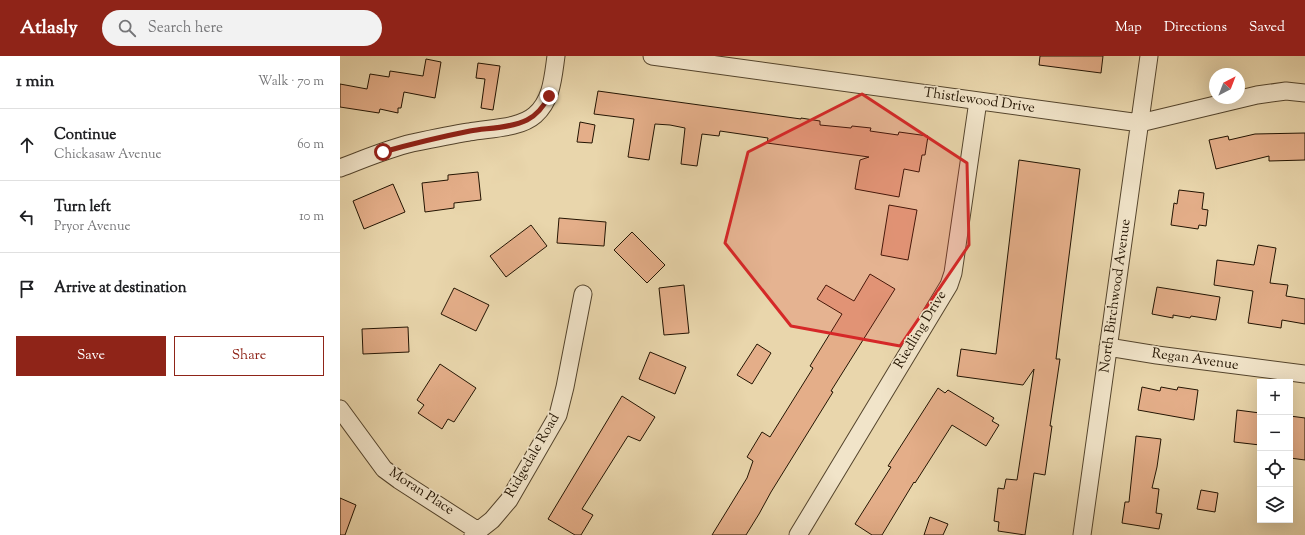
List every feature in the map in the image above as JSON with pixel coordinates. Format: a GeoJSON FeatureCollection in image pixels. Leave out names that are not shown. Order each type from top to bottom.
{"type":"FeatureCollection","features":[{"type":"Feature","properties":{"kind":"street"},"geometry":{"type":"LineString","coordinates":[[340,168],[383,152],[412,144],[469,131],[520,124],[536,114],[544,106],[549,96],[556,56]]}},
{"type":"Feature","properties":{"kind":"street","name":"Thistlewood Drive"},"geometry":{"type":"LineString","coordinates":[[652,56],[1140,123],[1257,95],[1286,91],[1305,93]]}},
{"type":"Feature","properties":{"kind":"street","name":"North Birchwood Avenue"},"geometry":{"type":"LineString","coordinates":[[1082,535],[1149,56]]}},
{"type":"Feature","properties":{"kind":"street","name":"Riedling Drive"},"geometry":{"type":"LineString","coordinates":[[798,535],[949,285],[978,101]]}},
{"type":"Feature","properties":{"kind":"street","name":"Ridgedale Road"},"geometry":{"type":"LineString","coordinates":[[476,533],[492,520],[508,500],[558,415],[583,294]]}},
{"type":"Feature","properties":{"kind":"street","name":"Regan Avenue"},"geometry":{"type":"LineString","coordinates":[[1108,347],[1157,355],[1305,374]]}},
{"type":"Feature","properties":{"kind":"street","name":"Moran Place"},"geometry":{"type":"LineString","coordinates":[[340,409],[384,469],[476,533]]}},
{"type":"Feature","properties":{"kind":"highlighted area"},"geometry":{"type":"Polygon","coordinates":[[[862,94],[967,163],[969,245],[900,346],[791,326],[725,243],[748,152],[862,94]]]}},
{"type":"Feature","properties":{"kind":"building"},"geometry":{"type":"Polygon","coordinates":[[[1040,56],[1103,56],[1101,73],[1039,65],[1040,56]]]}},
{"type":"Feature","properties":{"kind":"building"},"geometry":{"type":"Polygon","coordinates":[[[426,59],[441,62],[435,98],[404,92],[401,108],[398,108],[398,113],[380,109],[379,113],[340,107],[340,84],[367,89],[370,74],[389,77],[390,71],[423,76],[426,59]]]}},
{"type":"Feature","properties":{"kind":"building"},"geometry":{"type":"Polygon","coordinates":[[[478,63],[500,66],[493,110],[481,108],[485,79],[476,78],[478,63]]]}},
{"type":"Feature","properties":{"kind":"building"},"geometry":{"type":"Polygon","coordinates":[[[598,91],[801,118],[820,121],[820,125],[851,128],[852,126],[871,128],[870,131],[898,135],[899,132],[928,136],[925,155],[922,155],[919,172],[904,169],[899,197],[855,189],[860,160],[869,157],[767,143],[768,138],[720,131],[719,136],[702,134],[697,166],[681,164],[685,128],[655,124],[649,160],[628,157],[634,119],[594,114],[598,91]]]}},
{"type":"Feature","properties":{"kind":"building"},"geometry":{"type":"Polygon","coordinates":[[[580,122],[595,125],[592,143],[577,142],[580,122]]]}},
{"type":"Feature","properties":{"kind":"building"},"geometry":{"type":"Polygon","coordinates":[[[1305,133],[1305,160],[1269,161],[1269,156],[1216,169],[1209,140],[1228,136],[1229,140],[1255,134],[1305,133]]]}},
{"type":"Feature","properties":{"kind":"building"},"geometry":{"type":"Polygon","coordinates":[[[1019,160],[1080,169],[1056,359],[1060,359],[1050,426],[1052,426],[1045,475],[1034,473],[1025,535],[998,531],[999,522],[994,521],[998,488],[1004,489],[1006,479],[1017,480],[1034,369],[1023,385],[957,376],[961,349],[996,354],[1019,160]]]}},
{"type":"Feature","properties":{"kind":"building"},"geometry":{"type":"Polygon","coordinates":[[[478,172],[481,200],[454,203],[454,208],[425,212],[422,183],[448,180],[448,175],[478,172]]]}},
{"type":"Feature","properties":{"kind":"building"},"geometry":{"type":"Polygon","coordinates":[[[393,184],[405,212],[364,229],[353,201],[393,184]]]}},
{"type":"Feature","properties":{"kind":"building"},"geometry":{"type":"Polygon","coordinates":[[[1179,190],[1204,193],[1202,209],[1208,210],[1206,226],[1199,225],[1198,229],[1171,225],[1174,203],[1177,204],[1179,190]]]}},
{"type":"Feature","properties":{"kind":"building"},"geometry":{"type":"Polygon","coordinates":[[[889,205],[917,210],[908,260],[881,255],[889,205]]]}},
{"type":"Feature","properties":{"kind":"building"},"geometry":{"type":"Polygon","coordinates":[[[559,218],[606,222],[604,246],[557,243],[559,218]]]}},
{"type":"Feature","properties":{"kind":"building"},"geometry":{"type":"Polygon","coordinates":[[[531,225],[547,246],[506,277],[490,256],[531,225]]]}},
{"type":"Feature","properties":{"kind":"building"},"geometry":{"type":"Polygon","coordinates":[[[632,232],[665,265],[647,283],[614,250],[632,232]]]}},
{"type":"Feature","properties":{"kind":"building"},"geometry":{"type":"Polygon","coordinates":[[[1258,245],[1276,248],[1270,283],[1288,285],[1286,296],[1305,299],[1305,324],[1282,320],[1281,328],[1248,323],[1253,291],[1214,285],[1217,260],[1254,265],[1258,245]]]}},
{"type":"Feature","properties":{"kind":"building"},"geometry":{"type":"Polygon","coordinates":[[[870,274],[895,289],[831,391],[833,392],[746,535],[712,535],[747,478],[753,461],[747,457],[762,432],[770,437],[813,368],[810,366],[842,314],[817,299],[826,285],[854,301],[870,274]]]}},
{"type":"Feature","properties":{"kind":"building"},"geometry":{"type":"Polygon","coordinates":[[[684,285],[689,333],[664,335],[659,288],[684,285]]]}},
{"type":"Feature","properties":{"kind":"building"},"geometry":{"type":"Polygon","coordinates":[[[1157,287],[1220,297],[1216,320],[1173,315],[1173,318],[1152,314],[1157,287]]]}},
{"type":"Feature","properties":{"kind":"building"},"geometry":{"type":"Polygon","coordinates":[[[454,288],[489,305],[476,331],[441,314],[454,288]]]}},
{"type":"Feature","properties":{"kind":"building"},"geometry":{"type":"Polygon","coordinates":[[[408,327],[409,352],[363,354],[362,329],[408,327]]]}},
{"type":"Feature","properties":{"kind":"building"},"geometry":{"type":"Polygon","coordinates":[[[757,344],[771,353],[752,384],[737,375],[757,344]]]}},
{"type":"Feature","properties":{"kind":"building"},"geometry":{"type":"Polygon","coordinates":[[[650,352],[686,367],[675,394],[639,379],[650,352]]]}},
{"type":"Feature","properties":{"kind":"building"},"geometry":{"type":"Polygon","coordinates":[[[440,364],[476,388],[454,422],[448,419],[442,429],[418,413],[424,405],[417,400],[440,364]]]}},
{"type":"Feature","properties":{"kind":"building"},"geometry":{"type":"Polygon","coordinates":[[[1142,387],[1160,391],[1161,387],[1177,390],[1178,387],[1198,390],[1194,420],[1138,410],[1142,387]]]}},
{"type":"Feature","properties":{"kind":"building"},"geometry":{"type":"Polygon","coordinates":[[[938,388],[945,393],[948,390],[994,418],[992,421],[999,425],[986,446],[952,425],[915,483],[914,482],[882,535],[872,535],[855,524],[891,467],[888,466],[938,388]]]}},
{"type":"Feature","properties":{"kind":"building"},"geometry":{"type":"Polygon","coordinates":[[[622,396],[655,417],[640,441],[628,436],[582,509],[593,515],[581,535],[575,535],[548,519],[622,396]]]}},
{"type":"Feature","properties":{"kind":"building"},"geometry":{"type":"Polygon","coordinates":[[[1237,410],[1257,413],[1257,445],[1234,442],[1237,410]]]}},
{"type":"Feature","properties":{"kind":"building"},"geometry":{"type":"Polygon","coordinates":[[[1293,416],[1305,418],[1305,460],[1293,458],[1293,416]]]}},
{"type":"Feature","properties":{"kind":"building"},"geometry":{"type":"Polygon","coordinates":[[[1136,436],[1161,439],[1152,488],[1159,489],[1156,513],[1162,514],[1159,529],[1122,523],[1125,502],[1129,502],[1136,436]]]}},
{"type":"Feature","properties":{"kind":"building"},"geometry":{"type":"Polygon","coordinates":[[[1201,490],[1218,493],[1215,512],[1197,509],[1201,490]]]}},
{"type":"Feature","properties":{"kind":"building"},"geometry":{"type":"Polygon","coordinates":[[[340,498],[356,505],[345,535],[340,535],[340,498]]]}},
{"type":"Feature","properties":{"kind":"building"},"geometry":{"type":"Polygon","coordinates":[[[930,517],[948,524],[943,535],[924,535],[930,517]]]}},
{"type":"Feature","properties":{"kind":"route"},"geometry":{"type":"LineString","coordinates":[[383,152],[469,131],[520,124],[536,114],[544,106],[549,96]]}}]}
